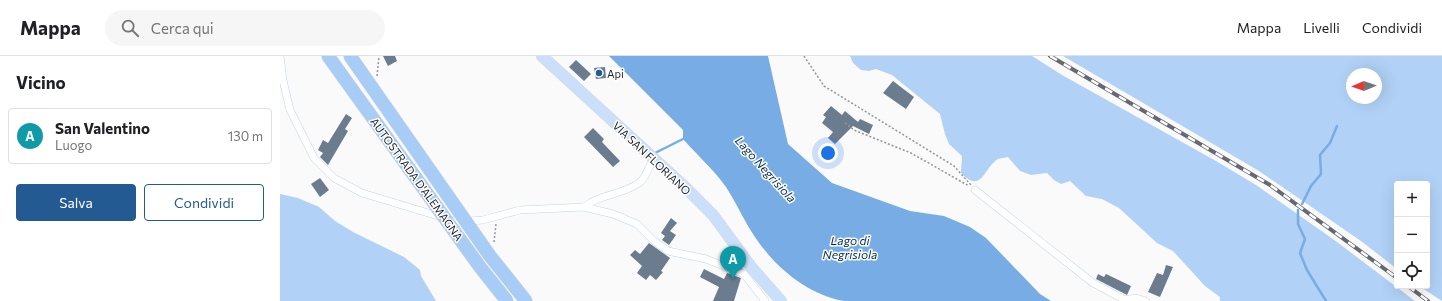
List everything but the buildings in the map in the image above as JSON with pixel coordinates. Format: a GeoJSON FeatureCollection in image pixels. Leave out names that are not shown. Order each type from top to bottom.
{"type":"FeatureCollection","features":[{"type":"Feature","properties":{"kind":"highway","name":"AUTOSTRADA D'ALEMAGNA"},"geometry":{"type":"LineString","coordinates":[[328,56],[480,267],[507,301]]}},
{"type":"Feature","properties":{"kind":"highway","name":"AUTOSTRADA D'ALEMAGNA"},"geometry":{"type":"LineString","coordinates":[[350,56],[490,256],[526,301]]}},
{"type":"Feature","properties":{"kind":"main road","name":"VIA SAN FLORIANO"},"geometry":{"type":"LineString","coordinates":[[542,56],[713,215],[752,268],[780,301]]}},
{"type":"Feature","properties":{"kind":"street"},"geometry":{"type":"LineString","coordinates":[[280,56],[283,80],[290,110],[314,158],[334,178],[362,193],[458,222],[483,220],[520,210],[584,207],[613,214],[637,224],[654,242],[668,251],[706,259],[744,274],[765,301]]}},
{"type":"Feature","properties":{"kind":"street"},"geometry":{"type":"LineString","coordinates":[[584,207],[593,200],[629,189],[641,182],[654,160]]}},
{"type":"Feature","properties":{"kind":"street"},"geometry":{"type":"LineString","coordinates":[[975,190],[1093,283],[1125,300],[1136,298],[1146,301]]}},
{"type":"Feature","properties":{"kind":"path"},"geometry":{"type":"LineString","coordinates":[[804,56],[824,86],[954,166],[975,190]]}},
{"type":"Feature","properties":{"kind":"path"},"geometry":{"type":"LineString","coordinates":[[845,123],[854,130],[911,153],[975,190]]}},
{"type":"Feature","properties":{"kind":"shaded area"},"geometry":{"type":"Polygon","coordinates":[[[850,56],[1032,56],[1062,75],[1256,185],[1337,242],[1394,285],[1394,289],[1399,289],[1415,301],[1220,301],[1220,297],[1205,286],[1173,251],[1157,243],[1119,208],[1102,199],[1086,196],[1070,181],[1061,184],[1047,173],[1031,175],[1020,171],[1008,157],[998,159],[978,180],[974,181],[968,179],[961,173],[962,156],[949,144],[940,114],[892,75],[876,69],[869,71],[861,70],[853,63],[850,56]]]}},
{"type":"Feature","properties":{"kind":"shaded area"},"geometry":{"type":"Polygon","coordinates":[[[1063,56],[1442,56],[1442,301],[1424,289],[1430,289],[1430,181],[1394,181],[1394,267],[1361,241],[1259,171],[1063,56]]]}},
{"type":"Feature","properties":{"kind":"shaded area"},"geometry":{"type":"Polygon","coordinates":[[[280,194],[298,198],[319,207],[335,221],[353,232],[404,257],[420,270],[421,276],[436,301],[280,301],[280,194]]]}},
{"type":"Feature","properties":{"kind":"water","name":"Lago di Negrisiola"},"geometry":{"type":"Polygon","coordinates":[[[609,56],[768,56],[788,144],[832,183],[910,211],[944,216],[970,227],[986,238],[1040,294],[1051,301],[844,301],[831,298],[806,287],[784,270],[765,251],[753,234],[726,187],[683,139],[683,130],[609,56]]]}},
{"type":"Feature","properties":{"kind":"waterway"},"geometry":{"type":"LineString","coordinates":[[1302,204],[1311,186],[1321,174],[1320,155],[1330,143],[1337,126]]}},
{"type":"Feature","properties":{"kind":"waterway"},"geometry":{"type":"LineString","coordinates":[[655,153],[683,139]]}},
{"type":"Feature","properties":{"kind":"waterway"},"geometry":{"type":"LineString","coordinates":[[1298,210],[1298,224],[1305,239],[1300,253],[1307,270],[1326,301]]}},
{"type":"Feature","properties":{"kind":"railway"},"geometry":{"type":"LineString","coordinates":[[1050,56],[1270,185],[1394,276]]}},
{"type":"Feature","properties":{"kind":"railway"},"geometry":{"type":"LineString","coordinates":[[1412,289],[1428,301]]}},
{"type":"Feature","properties":{"kind":"place","name":"Api"},"geometry":{"type":"Point","coordinates":[599,73]}},
{"type":"Feature","properties":{"kind":"place","name":"San Valentino"},"geometry":{"type":"Point","coordinates":[733,279]}},
{"type":"Feature","properties":{"kind":"water label","name":"Lago Negrisiola"},"geometry":{"type":"Point","coordinates":[766,169]}}]}
